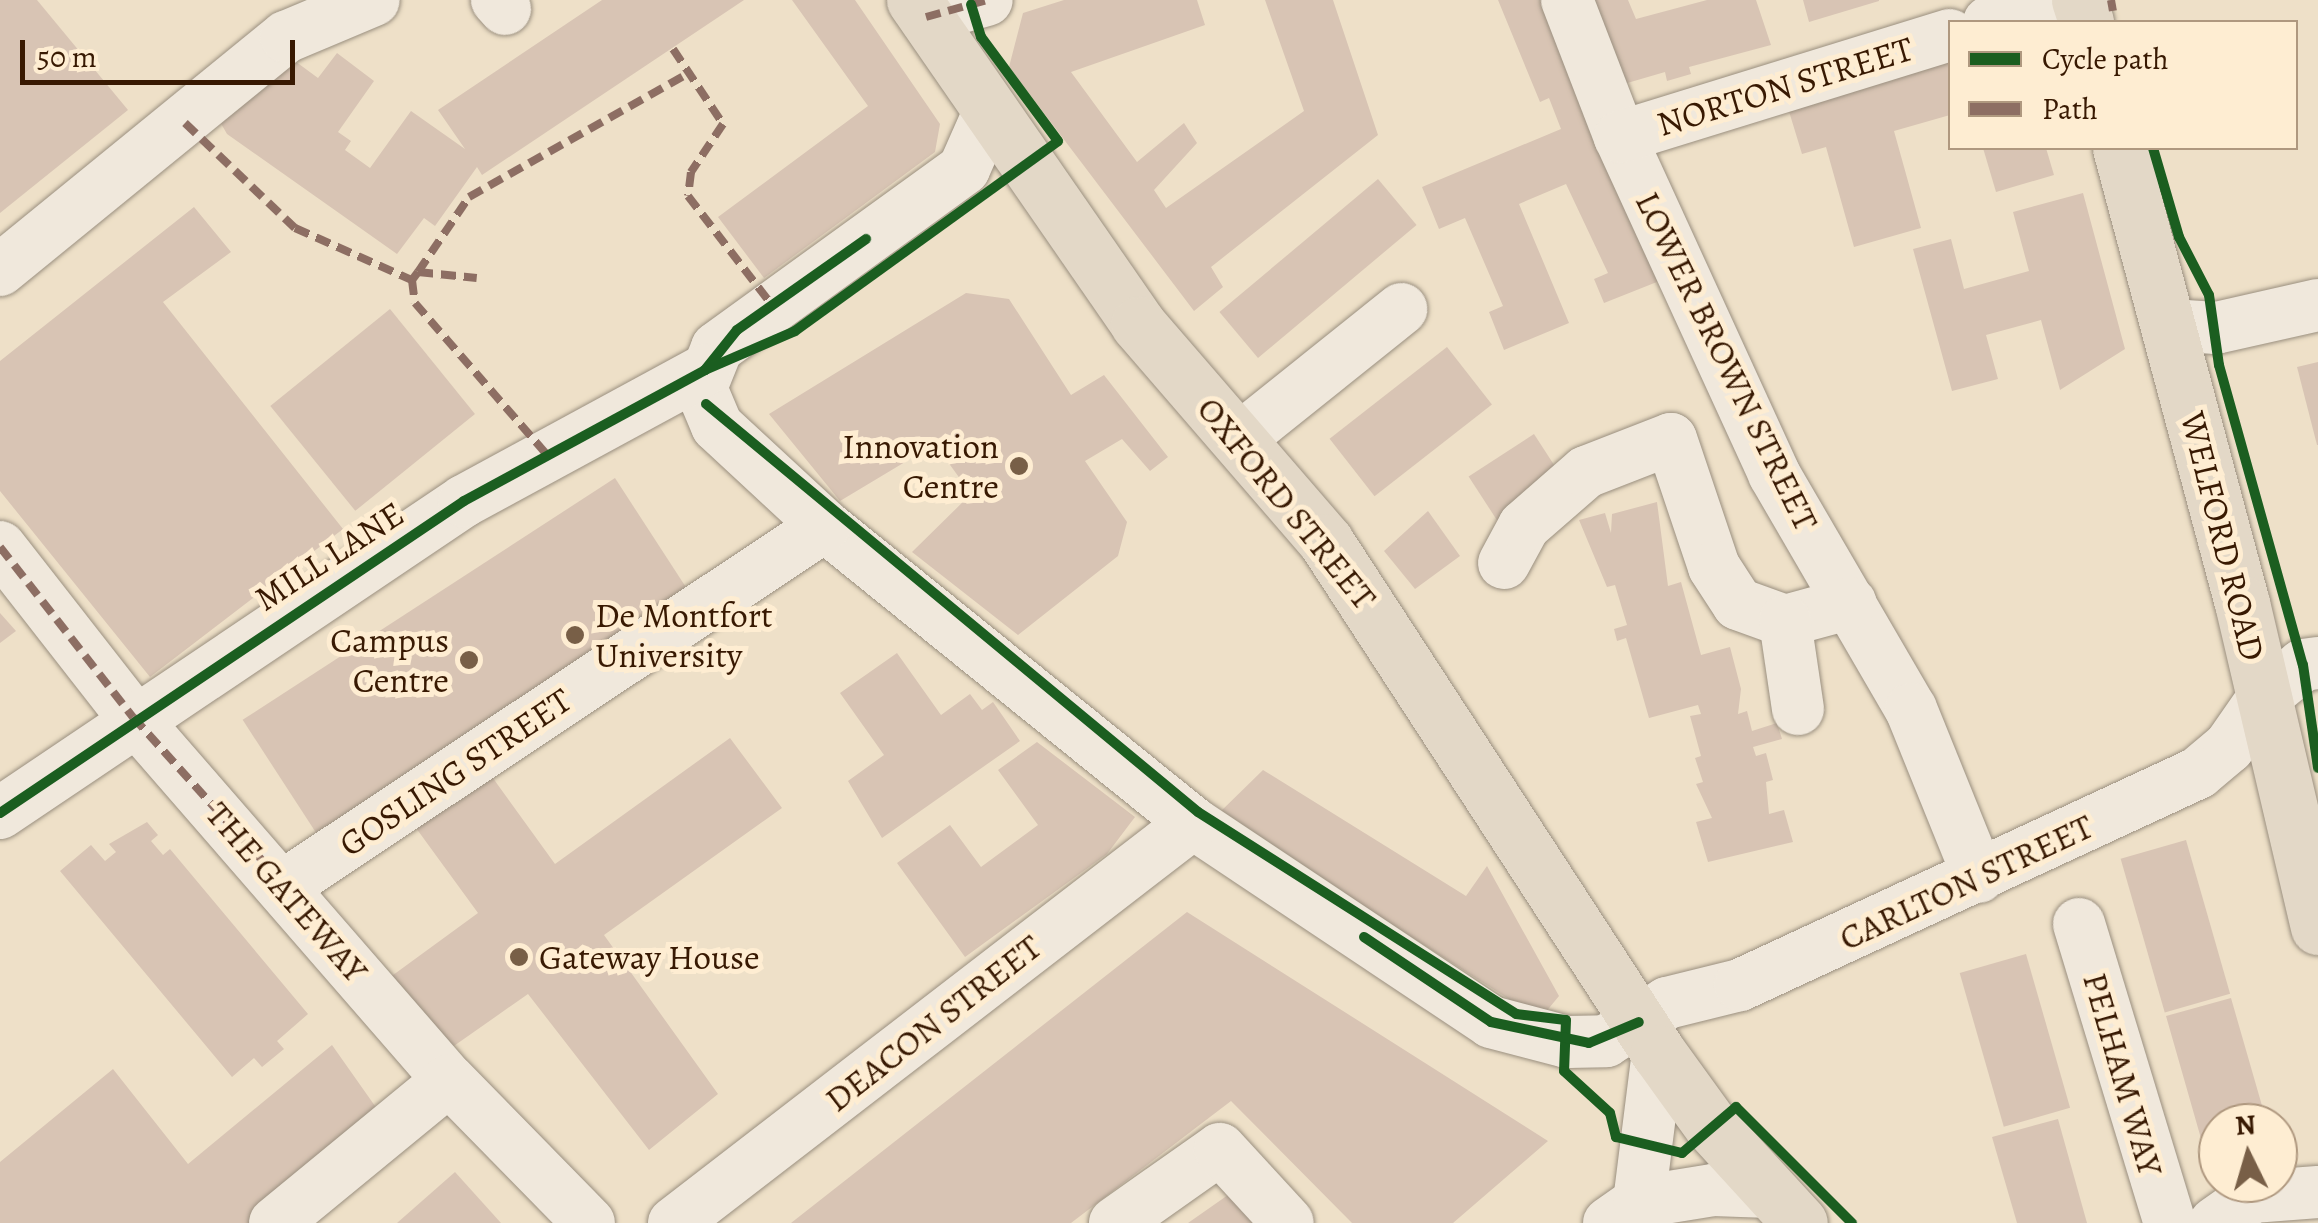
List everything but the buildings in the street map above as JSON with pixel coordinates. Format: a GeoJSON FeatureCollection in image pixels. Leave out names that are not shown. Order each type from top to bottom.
{"type":"FeatureCollection","features":[{"type":"Feature","properties":{"kind":"main road","name":"OXFORD STREET"},"geometry":{"type":"LineString","coordinates":[[920,8],[1138,324],[1239,440],[1398,644],[1649,1037],[1785,1208]]}},
{"type":"Feature","properties":{"kind":"main road","name":"WELFORD ROAD"},"geometry":{"type":"LineString","coordinates":[[2121,150],[2170,326],[2318,927]]}},
{"type":"Feature","properties":{"kind":"street"},"geometry":{"type":"LineString","coordinates":[[0,270],[286,37],[374,0]]}},
{"type":"Feature","properties":{"kind":"street"},"geometry":{"type":"LineString","coordinates":[[920,8],[988,0]]}},
{"type":"Feature","properties":{"kind":"street","name":"LOWER BROWN STREET"},"geometry":{"type":"LineString","coordinates":[[1567,0],[1620,137],[1774,474],[1911,709],[1979,877]]}},
{"type":"Feature","properties":{"kind":"street"},"geometry":{"type":"LineString","coordinates":[[1997,20],[2062,0]]}},
{"type":"Feature","properties":{"kind":"street","name":"NORTON STREET"},"geometry":{"type":"LineString","coordinates":[[1620,137],[1948,35]]}},
{"type":"Feature","properties":{"kind":"street"},"geometry":{"type":"LineString","coordinates":[[688,379],[737,330],[964,169],[990,110]]}},
{"type":"Feature","properties":{"kind":"street"},"geometry":{"type":"LineString","coordinates":[[2170,326],[2216,328],[2318,305]]}},
{"type":"Feature","properties":{"kind":"street"},"geometry":{"type":"LineString","coordinates":[[1239,440],[1401,309]]}},
{"type":"Feature","properties":{"kind":"street","name":"CARLTON STREET"},"geometry":{"type":"LineString","coordinates":[[688,379],[701,388],[717,426],[825,526],[1193,822],[1491,1022],[1589,1044],[1649,1037],[1667,1003],[1740,985],[2198,773],[2230,746],[2263,698],[2303,664],[2318,663]]}},
{"type":"Feature","properties":{"kind":"street","name":"MILL LANE"},"geometry":{"type":"LineString","coordinates":[[0,813],[133,717],[464,501],[688,379]]}},
{"type":"Feature","properties":{"kind":"street"},"geometry":{"type":"LineString","coordinates":[[1504,563],[1524,526],[1586,472],[1670,438],[1723,588],[1758,615],[1785,621],[1850,603]]}},
{"type":"Feature","properties":{"kind":"street","name":"GOSLING STREET"},"geometry":{"type":"LineString","coordinates":[[276,876],[825,526]]}},
{"type":"Feature","properties":{"kind":"street","name":"THE GATEWAY"},"geometry":{"type":"LineString","coordinates":[[0,548],[133,717],[276,876],[450,1080],[589,1223]]}},
{"type":"Feature","properties":{"kind":"street"},"geometry":{"type":"LineString","coordinates":[[1785,621],[1798,710]]}},
{"type":"Feature","properties":{"kind":"street","name":"DEACON STREET"},"geometry":{"type":"LineString","coordinates":[[674,1223],[1193,822]]}},
{"type":"Feature","properties":{"kind":"street","name":"PELHAM WAY"},"geometry":{"type":"LineString","coordinates":[[2079,924],[2170,1223]]}},
{"type":"Feature","properties":{"kind":"street"},"geometry":{"type":"LineString","coordinates":[[1649,1037],[1635,1216],[1697,1192],[1785,1208]]}},
{"type":"Feature","properties":{"kind":"street"},"geometry":{"type":"LineString","coordinates":[[275,1223],[450,1080]]}},
{"type":"Feature","properties":{"kind":"street"},"geometry":{"type":"LineString","coordinates":[[1115,1223],[1220,1149],[1288,1223]]}},
{"type":"Feature","properties":{"kind":"street"},"geometry":{"type":"LineString","coordinates":[[2215,1223],[2252,1197],[2318,1192]]}},
{"type":"Feature","properties":{"kind":"marked path"},"geometry":{"type":"LineString","coordinates":[[926,17],[987,0]]}},
{"type":"Feature","properties":{"kind":"marked path"},"geometry":{"type":"LineString","coordinates":[[2111,0],[2113,11]]}},
{"type":"Feature","properties":{"kind":"marked path"},"geometry":{"type":"LineString","coordinates":[[673,49],[723,124],[691,172],[688,196],[772,305]]}},
{"type":"Feature","properties":{"kind":"marked path"},"geometry":{"type":"LineString","coordinates":[[418,272],[469,197],[691,72]]}},
{"type":"Feature","properties":{"kind":"marked path"},"geometry":{"type":"LineString","coordinates":[[185,123],[295,228],[412,280]]}},
{"type":"Feature","properties":{"kind":"marked path"},"geometry":{"type":"LineString","coordinates":[[412,280],[418,272],[477,278]]}},
{"type":"Feature","properties":{"kind":"marked path"},"geometry":{"type":"LineString","coordinates":[[412,280],[415,303],[547,455]]}},
{"type":"Feature","properties":{"kind":"marked path"},"geometry":{"type":"LineString","coordinates":[[0,547],[133,717],[267,866]]}},
{"type":"Feature","properties":{"kind":"cycle path"},"geometry":{"type":"LineString","coordinates":[[0,813],[464,501],[705,370],[795,331],[1058,141],[981,37],[971,5]]}},
{"type":"Feature","properties":{"kind":"cycle path"},"geometry":{"type":"LineString","coordinates":[[2154,150],[2179,237],[2209,295],[2219,365],[2303,665],[2318,768]]}},
{"type":"Feature","properties":{"kind":"cycle path"},"geometry":{"type":"LineString","coordinates":[[705,370],[737,330],[866,239]]}},
{"type":"Feature","properties":{"kind":"cycle path"},"geometry":{"type":"LineString","coordinates":[[706,404],[1198,812],[1516,1014],[1566,1020],[1564,1071],[1610,1113],[1616,1137],[1682,1153],[1736,1107],[1852,1223]]}},
{"type":"Feature","properties":{"kind":"cycle path"},"geometry":{"type":"LineString","coordinates":[[1364,937],[1491,1022],[1589,1043],[1639,1022]]}},
{"type":"Feature","properties":{"kind":"place","name":"Innovation Centre"},"geometry":{"type":"Point","coordinates":[1019,466]}},
{"type":"Feature","properties":{"kind":"place","name":"De Montfort University"},"geometry":{"type":"Point","coordinates":[575,635]}},
{"type":"Feature","properties":{"kind":"place","name":"Campus Centre"},"geometry":{"type":"Point","coordinates":[469,660]}},
{"type":"Feature","properties":{"kind":"place","name":"Gateway House"},"geometry":{"type":"Point","coordinates":[519,957]}}]}
